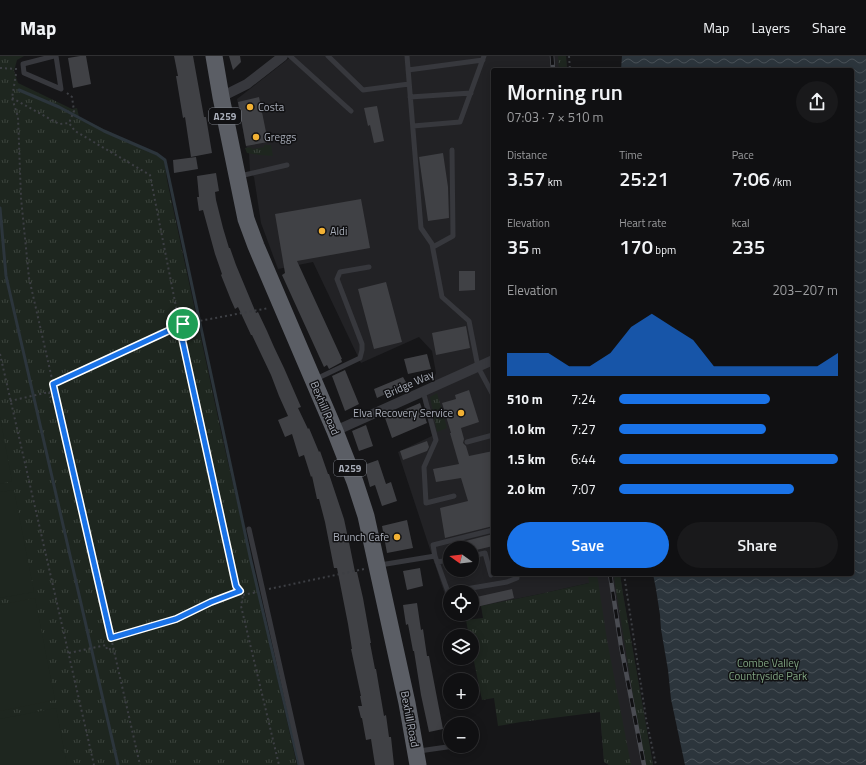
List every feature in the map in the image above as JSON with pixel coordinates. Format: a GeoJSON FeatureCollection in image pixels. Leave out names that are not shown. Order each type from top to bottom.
{"type":"FeatureCollection","features":[{"type":"Feature","properties":{"kind":"highway","name":"Bexhill Road"},"geometry":{"type":"LineString","coordinates":[[214,56],[246,219],[356,482],[366,516],[407,703],[417,758]]}},
{"type":"Feature","properties":{"kind":"street"},"geometry":{"type":"LineString","coordinates":[[221,97],[247,84],[283,56]]}},
{"type":"Feature","properties":{"kind":"street","name":"Bridge Way"},"geometry":{"type":"LineString","coordinates":[[335,431],[491,362]]}},
{"type":"Feature","properties":{"kind":"lane"},"geometry":{"type":"LineString","coordinates":[[55,56],[61,88],[24,73],[23,64],[55,56]]}},
{"type":"Feature","properties":{"kind":"lane"},"geometry":{"type":"LineString","coordinates":[[290,56],[350,111]]}},
{"type":"Feature","properties":{"kind":"lane"},"geometry":{"type":"LineString","coordinates":[[328,56],[363,90],[409,84]]}},
{"type":"Feature","properties":{"kind":"lane"},"geometry":{"type":"LineString","coordinates":[[407,56],[422,228],[433,247],[442,297],[469,321],[478,367],[491,391]]}},
{"type":"Feature","properties":{"kind":"lane"},"geometry":{"type":"LineString","coordinates":[[408,70],[483,58],[460,122],[413,126]]}},
{"type":"Feature","properties":{"kind":"lane"},"geometry":{"type":"LineString","coordinates":[[410,97],[471,92]]}},
{"type":"Feature","properties":{"kind":"lane"},"geometry":{"type":"LineString","coordinates":[[433,247],[453,236],[452,150]]}},
{"type":"Feature","properties":{"kind":"lane"},"geometry":{"type":"LineString","coordinates":[[237,176],[287,165]]}},
{"type":"Feature","properties":{"kind":"lane"},"geometry":{"type":"LineString","coordinates":[[314,381],[360,358],[362,344],[337,279],[340,272],[369,267]]}},
{"type":"Feature","properties":{"kind":"lane"},"geometry":{"type":"LineString","coordinates":[[423,391],[436,440],[424,467],[426,503],[454,496]]}},
{"type":"Feature","properties":{"kind":"lane"},"geometry":{"type":"LineString","coordinates":[[467,442],[491,436]]}},
{"type":"Feature","properties":{"kind":"lane"},"geometry":{"type":"LineString","coordinates":[[249,529],[261,591],[302,765]]}},
{"type":"Feature","properties":{"kind":"lane"},"geometry":{"type":"LineString","coordinates":[[491,530],[433,545],[436,559],[448,592],[507,582],[517,578],[516,576]]}},
{"type":"Feature","properties":{"kind":"lane"},"geometry":{"type":"LineString","coordinates":[[479,554],[485,553],[491,575]]}},
{"type":"Feature","properties":{"kind":"lane"},"geometry":{"type":"LineString","coordinates":[[377,566],[443,560]]}},
{"type":"Feature","properties":{"kind":"lane"},"geometry":{"type":"LineString","coordinates":[[417,758],[443,750]]}},
{"type":"Feature","properties":{"kind":"path"},"geometry":{"type":"LineString","coordinates":[[570,56],[570,68]]}},
{"type":"Feature","properties":{"kind":"path"},"geometry":{"type":"LineString","coordinates":[[0,68],[17,69],[23,64]]}},
{"type":"Feature","properties":{"kind":"path"},"geometry":{"type":"LineString","coordinates":[[16,78],[12,98],[18,117],[21,198],[29,278],[140,765]]}},
{"type":"Feature","properties":{"kind":"path"},"geometry":{"type":"LineString","coordinates":[[61,88],[72,97],[74,111],[70,123],[74,132],[150,174],[178,317],[183,324],[181,334],[236,586],[243,595],[241,606],[279,765]]}},
{"type":"Feature","properties":{"kind":"path"},"geometry":{"type":"LineString","coordinates":[[12,98],[59,124],[70,123]]}},
{"type":"Feature","properties":{"kind":"path"},"geometry":{"type":"LineString","coordinates":[[53,384],[183,324],[282,306]]}},
{"type":"Feature","properties":{"kind":"path"},"geometry":{"type":"LineString","coordinates":[[0,354],[94,765]]}},
{"type":"Feature","properties":{"kind":"path"},"geometry":{"type":"LineString","coordinates":[[10,401],[49,392],[50,396],[56,395]]}},
{"type":"Feature","properties":{"kind":"path"},"geometry":{"type":"LineString","coordinates":[[243,595],[377,566]]}},
{"type":"Feature","properties":{"kind":"path"},"geometry":{"type":"LineString","coordinates":[[624,576],[645,710],[656,765]]}},
{"type":"Feature","properties":{"kind":"path"},"geometry":{"type":"LineString","coordinates":[[111,638],[176,619],[211,602],[240,591]]}},
{"type":"Feature","properties":{"kind":"path"},"geometry":{"type":"LineString","coordinates":[[68,654],[106,645],[107,650],[113,648]]}},
{"type":"Feature","properties":{"kind":"shaded area"},"geometry":{"type":"Polygon","coordinates":[[[292,56],[566,56],[567,68],[491,68],[491,576],[620,576],[653,765],[609,765],[604,762],[589,583],[479,607],[479,585],[443,585],[443,589],[398,452],[432,436],[423,401],[436,373],[432,351],[419,337],[361,363],[313,262],[278,269],[261,223],[254,177],[250,172],[249,153],[246,146],[237,99],[292,56]]]}},
{"type":"Feature","properties":{"kind":"green space"},"geometry":{"type":"Polygon","coordinates":[[[0,56],[24,56],[17,60],[14,71],[18,83],[72,109],[77,108],[79,117],[164,159],[167,180],[222,436],[297,765],[0,765],[0,56]]]}},
{"type":"Feature","properties":{"kind":"green space"},"geometry":{"type":"Polygon","coordinates":[[[558,56],[566,56],[567,68],[559,68],[558,56]]]}},
{"type":"Feature","properties":{"kind":"green space"},"geometry":{"type":"Polygon","coordinates":[[[264,145],[271,145],[273,156],[247,153],[245,148],[251,147],[252,149],[264,147],[264,145]]]}},
{"type":"Feature","properties":{"kind":"green space"},"geometry":{"type":"Polygon","coordinates":[[[437,393],[447,428],[437,432],[430,397],[437,393]]]}},
{"type":"Feature","properties":{"kind":"green space"},"geometry":{"type":"Polygon","coordinates":[[[0,417],[12,481],[0,484],[0,417]]]}},
{"type":"Feature","properties":{"kind":"green space"},"geometry":{"type":"Polygon","coordinates":[[[14,490],[34,592],[0,598],[0,492],[14,490]]]}},
{"type":"Feature","properties":{"kind":"green space"},"geometry":{"type":"Polygon","coordinates":[[[588,576],[597,576],[607,640],[631,765],[609,765],[604,762],[600,712],[498,726],[494,698],[482,700],[479,686],[479,673],[476,673],[475,665],[479,665],[479,629],[468,629],[466,621],[479,621],[479,618],[483,618],[481,606],[589,583],[588,576]]]}},
{"type":"Feature","properties":{"kind":"green space"},"geometry":{"type":"Polygon","coordinates":[[[614,576],[620,576],[653,765],[646,765],[636,714],[614,576]]]}},
{"type":"Feature","properties":{"kind":"green space"},"geometry":{"type":"Polygon","coordinates":[[[35,598],[55,700],[0,711],[0,605],[35,598]]]}},
{"type":"Feature","properties":{"kind":"green space"},"geometry":{"type":"Polygon","coordinates":[[[56,708],[67,765],[0,765],[0,719],[56,708]]]}},
{"type":"Feature","properties":{"kind":"water","name":"Combe Valley Countryside Park"},"geometry":{"type":"Polygon","coordinates":[[[622,56],[866,56],[866,765],[685,765],[671,699],[653,576],[854,576],[854,68],[621,68],[622,56]]]}},
{"type":"Feature","properties":{"kind":"building"},"geometry":{"type":"Polygon","coordinates":[[[86,56],[91,84],[73,88],[68,58],[86,56]]]}},
{"type":"Feature","properties":{"kind":"building"},"geometry":{"type":"Polygon","coordinates":[[[174,56],[193,56],[212,153],[191,157],[185,117],[183,118],[174,56]]]}},
{"type":"Feature","properties":{"kind":"building"},"geometry":{"type":"Polygon","coordinates":[[[229,56],[240,56],[241,62],[233,70],[229,56]]]}},
{"type":"Feature","properties":{"kind":"building"},"geometry":{"type":"Polygon","coordinates":[[[259,97],[268,142],[246,146],[238,102],[259,97]]]}},
{"type":"Feature","properties":{"kind":"building"},"geometry":{"type":"Polygon","coordinates":[[[377,106],[384,141],[374,143],[364,108],[377,106]]]}},
{"type":"Feature","properties":{"kind":"building"},"geometry":{"type":"Polygon","coordinates":[[[443,153],[448,187],[449,218],[428,221],[419,157],[443,153]]]}},
{"type":"Feature","properties":{"kind":"building"},"geometry":{"type":"Polygon","coordinates":[[[196,157],[198,169],[174,173],[173,160],[196,157]]]}},
{"type":"Feature","properties":{"kind":"building"},"geometry":{"type":"Polygon","coordinates":[[[216,173],[219,191],[215,192],[216,200],[229,248],[256,313],[258,312],[301,407],[298,408],[308,429],[309,428],[319,452],[320,451],[344,519],[355,572],[357,572],[363,598],[384,716],[386,715],[389,737],[391,737],[394,765],[375,765],[371,739],[366,740],[358,706],[362,706],[361,696],[337,568],[334,568],[325,522],[319,499],[317,499],[312,476],[311,477],[304,455],[299,457],[292,434],[285,437],[278,420],[288,416],[252,335],[238,307],[235,309],[231,300],[221,275],[222,274],[203,210],[199,211],[197,176],[216,173]]]}},
{"type":"Feature","properties":{"kind":"building","name":"Aldi"},"geometry":{"type":"Polygon","coordinates":[[[361,199],[370,248],[297,261],[342,359],[342,362],[329,369],[327,365],[324,367],[282,275],[285,273],[275,214],[361,199]]]}},
{"type":"Feature","properties":{"kind":"building"},"geometry":{"type":"Polygon","coordinates":[[[459,271],[475,271],[475,290],[459,291],[459,271]]]}},
{"type":"Feature","properties":{"kind":"building"},"geometry":{"type":"Polygon","coordinates":[[[386,282],[402,342],[374,349],[358,289],[386,282]]]}},
{"type":"Feature","properties":{"kind":"building"},"geometry":{"type":"Polygon","coordinates":[[[466,326],[470,348],[436,355],[432,333],[466,326]]]}},
{"type":"Feature","properties":{"kind":"building"},"geometry":{"type":"Polygon","coordinates":[[[427,354],[431,369],[408,374],[404,359],[427,354]]]}},
{"type":"Feature","properties":{"kind":"building"},"geometry":{"type":"Polygon","coordinates":[[[345,370],[359,404],[345,411],[332,376],[345,370]]]}},
{"type":"Feature","properties":{"kind":"building"},"geometry":{"type":"Polygon","coordinates":[[[403,377],[407,384],[377,398],[374,389],[403,377]]]}},
{"type":"Feature","properties":{"kind":"building"},"geometry":{"type":"Polygon","coordinates":[[[469,390],[479,422],[461,428],[464,439],[463,443],[466,446],[469,456],[491,451],[491,526],[445,538],[440,508],[468,501],[461,478],[436,482],[433,469],[459,464],[442,403],[456,399],[455,395],[469,390]]]}},
{"type":"Feature","properties":{"kind":"building"},"geometry":{"type":"Polygon","coordinates":[[[420,403],[427,423],[392,438],[385,418],[420,403]]]}},
{"type":"Feature","properties":{"kind":"building"},"geometry":{"type":"Polygon","coordinates":[[[366,425],[373,446],[359,451],[352,431],[366,425]]]}},
{"type":"Feature","properties":{"kind":"building"},"geometry":{"type":"Polygon","coordinates":[[[427,441],[429,447],[427,451],[403,460],[400,451],[427,441]]]}},
{"type":"Feature","properties":{"kind":"building"},"geometry":{"type":"Polygon","coordinates":[[[378,460],[386,484],[391,482],[397,501],[382,506],[375,485],[370,487],[364,465],[378,460]]]}},
{"type":"Feature","properties":{"kind":"building"},"geometry":{"type":"Polygon","coordinates":[[[407,520],[413,548],[387,553],[382,526],[407,520]]]}},
{"type":"Feature","properties":{"kind":"building"},"geometry":{"type":"Polygon","coordinates":[[[491,535],[491,546],[479,549],[479,541],[466,541],[491,535]]]}},
{"type":"Feature","properties":{"kind":"building"},"geometry":{"type":"Polygon","coordinates":[[[420,568],[423,586],[407,590],[403,571],[420,568]]]}},
{"type":"Feature","properties":{"kind":"building"},"geometry":{"type":"Polygon","coordinates":[[[512,589],[514,598],[479,606],[479,596],[512,589]]]}},
{"type":"Feature","properties":{"kind":"building"},"geometry":{"type":"Polygon","coordinates":[[[417,603],[421,630],[423,629],[427,656],[429,656],[443,729],[429,732],[414,651],[408,624],[406,625],[403,605],[417,603]]]}},
{"type":"Feature","properties":{"kind":"waterway"},"geometry":{"type":"LineString","coordinates":[[19,90],[59,107],[104,131],[157,154],[165,160],[251,561],[299,765]]}},
{"type":"Feature","properties":{"kind":"waterway"},"geometry":{"type":"LineString","coordinates":[[0,208],[6,276],[118,765]]}},
{"type":"Feature","properties":{"kind":"railway"},"geometry":{"type":"LineString","coordinates":[[552,56],[553,68]]}},
{"type":"Feature","properties":{"kind":"railway"},"geometry":{"type":"LineString","coordinates":[[610,576],[621,646],[644,765]]}},
{"type":"Feature","properties":{"kind":"place","name":"Costa"},"geometry":{"type":"Point","coordinates":[250,107]}},
{"type":"Feature","properties":{"kind":"place","name":"Greggs"},"geometry":{"type":"Point","coordinates":[256,137]}},
{"type":"Feature","properties":{"kind":"place","name":"Aldi"},"geometry":{"type":"Point","coordinates":[322,231]}},
{"type":"Feature","properties":{"kind":"place","name":"Elva Recovery Service"},"geometry":{"type":"Point","coordinates":[461,413]}},
{"type":"Feature","properties":{"kind":"place","name":"Brunch Cafe"},"geometry":{"type":"Point","coordinates":[397,537]}},
{"type":"Feature","properties":{"kind":"route"},"geometry":{"type":"LineString","coordinates":[[183,324],[181,334],[236,586],[240,591],[211,602],[176,619],[111,638],[53,384],[183,324]]}}]}
